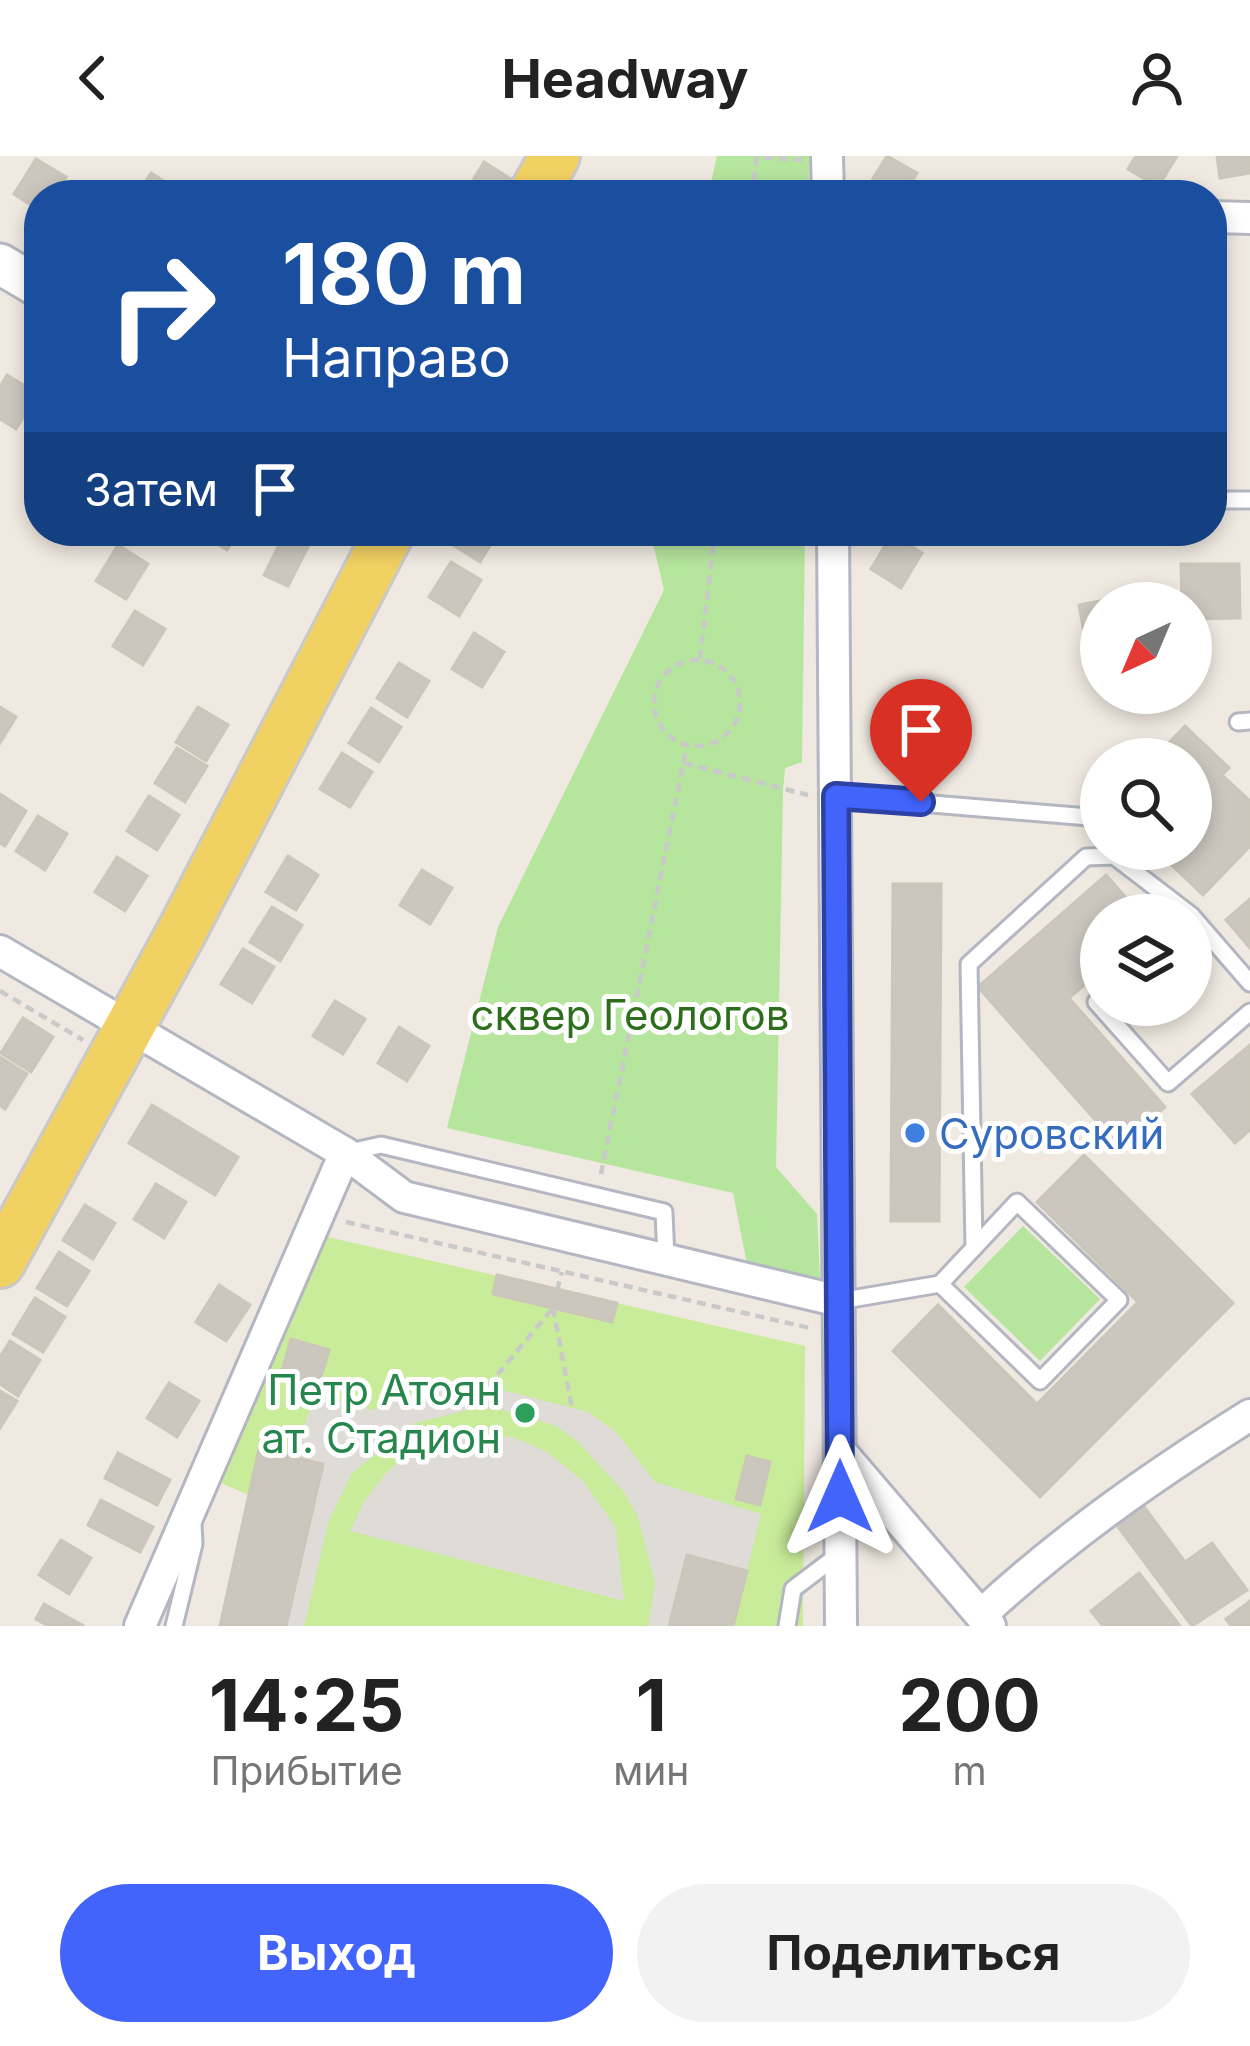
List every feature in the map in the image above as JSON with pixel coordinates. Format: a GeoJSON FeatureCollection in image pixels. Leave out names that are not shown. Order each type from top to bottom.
{"type":"FeatureCollection","features":[{"type":"Feature","properties":{"kind":"main road"},"geometry":{"type":"LineString","coordinates":[[0,1263],[109,1029],[350,546]]}},
{"type":"Feature","properties":{"kind":"main road"},"geometry":{"type":"LineString","coordinates":[[0,1204],[109,1029],[382,546]]}},
{"type":"Feature","properties":{"kind":"street"},"geometry":{"type":"LineString","coordinates":[[832,546],[841,1626]]}},
{"type":"Feature","properties":{"kind":"street"},"geometry":{"type":"LineString","coordinates":[[0,951],[109,1029],[345,1153],[404,1197],[839,1301]]}},
{"type":"Feature","properties":{"kind":"street"},"geometry":{"type":"LineString","coordinates":[[140,1626],[345,1153]]}},
{"type":"Feature","properties":{"kind":"street"},"geometry":{"type":"LineString","coordinates":[[840,1451],[986,1620],[1038,1562],[1144,1481],[1250,1415]]}},
{"type":"Feature","properties":{"kind":"lane"},"geometry":{"type":"LineString","coordinates":[[836,796],[1080,816]]}},
{"type":"Feature","properties":{"kind":"lane"},"geometry":{"type":"LineString","coordinates":[[974,1248],[969,964],[1086,857],[1114,856],[1162,894]]}},
{"type":"Feature","properties":{"kind":"lane"},"geometry":{"type":"LineString","coordinates":[[1212,940],[1250,982]]}},
{"type":"Feature","properties":{"kind":"lane"},"geometry":{"type":"LineString","coordinates":[[1117,1026],[1168,1083],[1250,1012]]}},
{"type":"Feature","properties":{"kind":"lane"},"geometry":{"type":"LineString","coordinates":[[345,1153],[381,1145],[664,1212],[666,1259]]}},
{"type":"Feature","properties":{"kind":"lane"},"geometry":{"type":"LineString","coordinates":[[839,1301],[940,1284],[1017,1202],[1119,1300],[1040,1382],[940,1284]]}},
{"type":"Feature","properties":{"kind":"lane"},"geometry":{"type":"LineString","coordinates":[[174,1626],[194,1544],[192,1503]]}},
{"type":"Feature","properties":{"kind":"lane"},"geometry":{"type":"LineString","coordinates":[[787,1626],[793,1589],[840,1553]]}},
{"type":"Feature","properties":{"kind":"path"},"geometry":{"type":"LineString","coordinates":[[754,180],[757,157],[821,158]]}},
{"type":"Feature","properties":{"kind":"path"},"geometry":{"type":"LineString","coordinates":[[700,659],[713,546]]}},
{"type":"Feature","properties":{"kind":"path"},"geometry":{"type":"LineString","coordinates":[[700,659],[719,666],[734,680],[740,699],[737,719],[725,736],[707,745],[687,745],[659,723],[657,687],[682,662],[700,659]]}},
{"type":"Feature","properties":{"kind":"path"},"geometry":{"type":"LineString","coordinates":[[597,1196],[687,745]]}},
{"type":"Feature","properties":{"kind":"path"},"geometry":{"type":"LineString","coordinates":[[684,763],[808,797],[808,775]]}},
{"type":"Feature","properties":{"kind":"path"},"geometry":{"type":"LineString","coordinates":[[0,991],[109,1029]]}},
{"type":"Feature","properties":{"kind":"path"},"geometry":{"type":"LineString","coordinates":[[317,1216],[820,1330]]}},
{"type":"Feature","properties":{"kind":"path"},"geometry":{"type":"LineString","coordinates":[[557,1289],[562,1272]]}},
{"type":"Feature","properties":{"kind":"path"},"geometry":{"type":"LineString","coordinates":[[488,1386],[553,1308],[572,1408]]}},
{"type":"Feature","properties":{"kind":"green space"},"geometry":{"type":"Polygon","coordinates":[[[717,156],[809,156],[809,180],[711,180],[717,156]]]}},
{"type":"Feature","properties":{"kind":"green space","name":"сквер Геологов"},"geometry":{"type":"Polygon","coordinates":[[[654,546],[805,546],[802,762],[785,768],[783,791],[776,1167],[817,1214],[820,1278],[747,1264],[733,1193],[447,1128],[498,927],[664,590],[654,546]]]}},
{"type":"Feature","properties":{"kind":"green space"},"geometry":{"type":"Polygon","coordinates":[[[1023,1226],[1100,1299],[1040,1361],[964,1287],[1023,1226]]]}},
{"type":"Feature","properties":{"kind":"green space","name":"Петр Атоян ат. Стадион"},"geometry":{"type":"Polygon","coordinates":[[[323,1236],[805,1346],[803,1626],[220,1626],[249,1495],[216,1481],[323,1236]]]}},
{"type":"Feature","properties":{"kind":"shaded area"},"geometry":{"type":"Polygon","coordinates":[[[467,1381],[588,1412],[616,1432],[655,1482],[761,1514],[747,1571],[687,1556],[669,1626],[648,1626],[655,1584],[638,1517],[624,1492],[577,1441],[556,1426],[500,1409],[472,1409],[414,1423],[352,1473],[329,1520],[304,1626],[286,1626],[323,1464],[294,1457],[314,1397],[373,1410],[434,1385],[467,1381]]]}},
{"type":"Feature","properties":{"kind":"shaded area"},"geometry":{"type":"Polygon","coordinates":[[[456,1434],[513,1437],[547,1452],[583,1481],[615,1526],[624,1601],[350,1531],[365,1500],[386,1473],[423,1445],[456,1434]]]}},
{"type":"Feature","properties":{"kind":"building"},"geometry":{"type":"Polygon","coordinates":[[[887,156],[917,173],[913,180],[872,180],[887,156]]]}},
{"type":"Feature","properties":{"kind":"building"},"geometry":{"type":"Polygon","coordinates":[[[1136,156],[1177,156],[1162,180],[1146,180],[1128,169],[1136,156]]]}},
{"type":"Feature","properties":{"kind":"building"},"geometry":{"type":"Polygon","coordinates":[[[1217,156],[1250,156],[1250,173],[1220,178],[1217,156]]]}},
{"type":"Feature","properties":{"kind":"building"},"geometry":{"type":"Polygon","coordinates":[[[36,159],[66,177],[24,180],[24,200],[14,194],[36,159]]]}},
{"type":"Feature","properties":{"kind":"building"},"geometry":{"type":"Polygon","coordinates":[[[484,162],[512,180],[473,180],[484,162]]]}},
{"type":"Feature","properties":{"kind":"building"},"geometry":{"type":"Polygon","coordinates":[[[7,375],[24,385],[24,416],[16,429],[0,419],[0,387],[7,375]]]}},
{"type":"Feature","properties":{"kind":"building"},"geometry":{"type":"Polygon","coordinates":[[[117,546],[148,564],[126,599],[96,581],[117,546]]]}},
{"type":"Feature","properties":{"kind":"building"},"geometry":{"type":"Polygon","coordinates":[[[278,546],[308,546],[288,586],[264,575],[278,546]]]}},
{"type":"Feature","properties":{"kind":"building"},"geometry":{"type":"Polygon","coordinates":[[[455,546],[490,546],[480,562],[455,546]]]}},
{"type":"Feature","properties":{"kind":"building"},"geometry":{"type":"Polygon","coordinates":[[[885,546],[911,546],[922,553],[901,588],[871,569],[885,546]]]}},
{"type":"Feature","properties":{"kind":"building"},"geometry":{"type":"Polygon","coordinates":[[[451,562],[481,580],[459,616],[429,597],[451,562]]]}},
{"type":"Feature","properties":{"kind":"building"},"geometry":{"type":"Polygon","coordinates":[[[1181,564],[1239,564],[1240,618],[1212,619],[1212,582],[1181,582],[1181,564]]]}},
{"type":"Feature","properties":{"kind":"building"},"geometry":{"type":"Polygon","coordinates":[[[135,611],[165,629],[143,665],[113,646],[135,611]]]}},
{"type":"Feature","properties":{"kind":"building"},"geometry":{"type":"Polygon","coordinates":[[[474,633],[504,652],[482,687],[452,669],[474,633]]]}},
{"type":"Feature","properties":{"kind":"building"},"geometry":{"type":"Polygon","coordinates":[[[399,663],[429,681],[407,717],[377,698],[399,663]]]}},
{"type":"Feature","properties":{"kind":"building"},"geometry":{"type":"Polygon","coordinates":[[[0,707],[16,717],[0,743],[0,707]]]}},
{"type":"Feature","properties":{"kind":"building"},"geometry":{"type":"Polygon","coordinates":[[[198,707],[228,725],[206,761],[176,742],[198,707]]]}},
{"type":"Feature","properties":{"kind":"building"},"geometry":{"type":"Polygon","coordinates":[[[371,708],[401,727],[379,762],[349,743],[371,708]]]}},
{"type":"Feature","properties":{"kind":"building"},"geometry":{"type":"Polygon","coordinates":[[[1185,726],[1198,738],[1174,738],[1185,726]]]}},
{"type":"Feature","properties":{"kind":"building"},"geometry":{"type":"Polygon","coordinates":[[[177,748],[207,766],[185,802],[155,783],[177,748]]]}},
{"type":"Feature","properties":{"kind":"building"},"geometry":{"type":"Polygon","coordinates":[[[1212,752],[1229,768],[1222,775],[1250,801],[1250,846],[1202,894],[1177,870],[1212,870],[1212,752]]]}},
{"type":"Feature","properties":{"kind":"building"},"geometry":{"type":"Polygon","coordinates":[[[342,753],[372,772],[350,807],[320,789],[342,753]]]}},
{"type":"Feature","properties":{"kind":"building"},"geometry":{"type":"Polygon","coordinates":[[[0,794],[26,811],[5,846],[0,843],[0,794]]]}},
{"type":"Feature","properties":{"kind":"building"},"geometry":{"type":"Polygon","coordinates":[[[149,796],[179,815],[157,850],[127,831],[149,796]]]}},
{"type":"Feature","properties":{"kind":"building"},"geometry":{"type":"Polygon","coordinates":[[[38,816],[67,834],[45,870],[16,851],[38,816]]]}},
{"type":"Feature","properties":{"kind":"building"},"geometry":{"type":"Polygon","coordinates":[[[288,856],[318,875],[296,910],[266,892],[288,856]]]}},
{"type":"Feature","properties":{"kind":"building"},"geometry":{"type":"Polygon","coordinates":[[[117,857],[147,876],[125,911],[95,892],[117,857]]]}},
{"type":"Feature","properties":{"kind":"building"},"geometry":{"type":"Polygon","coordinates":[[[422,870],[452,888],[430,924],[400,905],[422,870]]]}},
{"type":"Feature","properties":{"kind":"building"},"geometry":{"type":"Polygon","coordinates":[[[1106,875],[1123,894],[1084,894],[1106,875]]]}},
{"type":"Feature","properties":{"kind":"building"},"geometry":{"type":"Polygon","coordinates":[[[893,884],[941,884],[939,1221],[891,1221],[893,884]]]}},
{"type":"Feature","properties":{"kind":"building"},"geometry":{"type":"Polygon","coordinates":[[[1080,898],[1080,988],[1069,998],[1080,1010],[1080,1026],[1094,1026],[1165,1107],[1119,1147],[978,987],[1080,898]]]}},
{"type":"Feature","properties":{"kind":"building"},"geometry":{"type":"Polygon","coordinates":[[[1250,899],[1250,948],[1226,920],[1250,899]]]}},
{"type":"Feature","properties":{"kind":"building"},"geometry":{"type":"Polygon","coordinates":[[[272,907],[302,925],[280,961],[250,942],[272,907]]]}},
{"type":"Feature","properties":{"kind":"building"},"geometry":{"type":"Polygon","coordinates":[[[243,949],[274,967],[252,1003],[221,984],[243,949]]]}},
{"type":"Feature","properties":{"kind":"building"},"geometry":{"type":"Polygon","coordinates":[[[335,1001],[365,1019],[343,1054],[313,1036],[335,1001]]]}},
{"type":"Feature","properties":{"kind":"building"},"geometry":{"type":"Polygon","coordinates":[[[23,1018],[53,1037],[31,1072],[1,1053],[23,1018]]]}},
{"type":"Feature","properties":{"kind":"building"},"geometry":{"type":"Polygon","coordinates":[[[399,1027],[429,1046],[407,1081],[378,1063],[399,1027]]]}},
{"type":"Feature","properties":{"kind":"building"},"geometry":{"type":"Polygon","coordinates":[[[1250,1045],[1250,1130],[1235,1143],[1192,1094],[1250,1045]]]}},
{"type":"Feature","properties":{"kind":"building"},"geometry":{"type":"Polygon","coordinates":[[[0,1057],[27,1074],[5,1109],[0,1105],[0,1057]]]}},
{"type":"Feature","properties":{"kind":"building"},"geometry":{"type":"Polygon","coordinates":[[[152,1105],[238,1157],[215,1195],[129,1143],[152,1105]]]}},
{"type":"Feature","properties":{"kind":"building"},"geometry":{"type":"Polygon","coordinates":[[[1084,1155],[1233,1303],[1040,1497],[893,1351],[938,1305],[1037,1404],[1138,1302],[1037,1202],[1084,1155]]]}},
{"type":"Feature","properties":{"kind":"building"},"geometry":{"type":"Polygon","coordinates":[[[156,1184],[186,1202],[164,1238],[134,1219],[156,1184]]]}},
{"type":"Feature","properties":{"kind":"building"},"geometry":{"type":"Polygon","coordinates":[[[85,1205],[115,1223],[93,1259],[63,1240],[85,1205]]]}},
{"type":"Feature","properties":{"kind":"building"},"geometry":{"type":"Polygon","coordinates":[[[59,1252],[89,1271],[67,1306],[37,1288],[59,1252]]]}},
{"type":"Feature","properties":{"kind":"building"},"geometry":{"type":"Polygon","coordinates":[[[497,1275],[617,1303],[612,1322],[493,1294],[497,1275]]]}},
{"type":"Feature","properties":{"kind":"building"},"geometry":{"type":"Polygon","coordinates":[[[219,1285],[250,1305],[226,1341],[196,1322],[219,1285]]]}},
{"type":"Feature","properties":{"kind":"building"},"geometry":{"type":"Polygon","coordinates":[[[35,1298],[65,1317],[43,1352],[13,1334],[35,1298]]]}},
{"type":"Feature","properties":{"kind":"building"},"geometry":{"type":"Polygon","coordinates":[[[291,1339],[329,1350],[317,1390],[280,1378],[291,1339]]]}},
{"type":"Feature","properties":{"kind":"building"},"geometry":{"type":"Polygon","coordinates":[[[10,1341],[40,1360],[18,1396],[0,1384],[0,1357],[10,1341]]]}},
{"type":"Feature","properties":{"kind":"building"},"geometry":{"type":"Polygon","coordinates":[[[169,1383],[199,1401],[177,1437],[147,1418],[169,1383]]]}},
{"type":"Feature","properties":{"kind":"building"},"geometry":{"type":"Polygon","coordinates":[[[0,1391],[17,1401],[0,1428],[0,1391]]]}},
{"type":"Feature","properties":{"kind":"building"},"geometry":{"type":"Polygon","coordinates":[[[259,1449],[323,1464],[286,1626],[220,1626],[259,1449]]]}},
{"type":"Feature","properties":{"kind":"building"},"geometry":{"type":"Polygon","coordinates":[[[118,1453],[170,1480],[157,1505],[105,1478],[118,1453]]]}},
{"type":"Feature","properties":{"kind":"building"},"geometry":{"type":"Polygon","coordinates":[[[747,1456],[770,1462],[760,1505],[736,1499],[747,1456]]]}},
{"type":"Feature","properties":{"kind":"building"},"geometry":{"type":"Polygon","coordinates":[[[101,1500],[153,1527],[140,1552],[88,1525],[101,1500]]]}},
{"type":"Feature","properties":{"kind":"building"},"geometry":{"type":"Polygon","coordinates":[[[1142,1504],[1185,1562],[1212,1543],[1247,1590],[1192,1626],[1116,1524],[1142,1504]]]}},
{"type":"Feature","properties":{"kind":"building"},"geometry":{"type":"Polygon","coordinates":[[[61,1540],[91,1558],[69,1594],[39,1575],[61,1540]]]}},
{"type":"Feature","properties":{"kind":"building"},"geometry":{"type":"Polygon","coordinates":[[[687,1555],[747,1571],[733,1626],[669,1626],[687,1555]]]}},
{"type":"Feature","properties":{"kind":"building"},"geometry":{"type":"Polygon","coordinates":[[[1139,1573],[1180,1626],[1103,1626],[1091,1611],[1139,1573]]]}},
{"type":"Feature","properties":{"kind":"building"},"geometry":{"type":"Polygon","coordinates":[[[1250,1601],[1250,1626],[1231,1626],[1226,1619],[1250,1601]]]}},
{"type":"Feature","properties":{"kind":"building"},"geometry":{"type":"Polygon","coordinates":[[[44,1604],[84,1626],[48,1626],[36,1619],[44,1604]]]}},
{"type":"Feature","properties":{"kind":"place","name":"Суровский"},"geometry":{"type":"Point","coordinates":[915,1133]}},
{"type":"Feature","properties":{"kind":"place","name":"Петр Атоян ат. Стадион"},"geometry":{"type":"Point","coordinates":[525,1413]}},
{"type":"Feature","properties":{"kind":"route"},"geometry":{"type":"LineString","coordinates":[[840,1497],[836,796],[921,802]]}}]}
